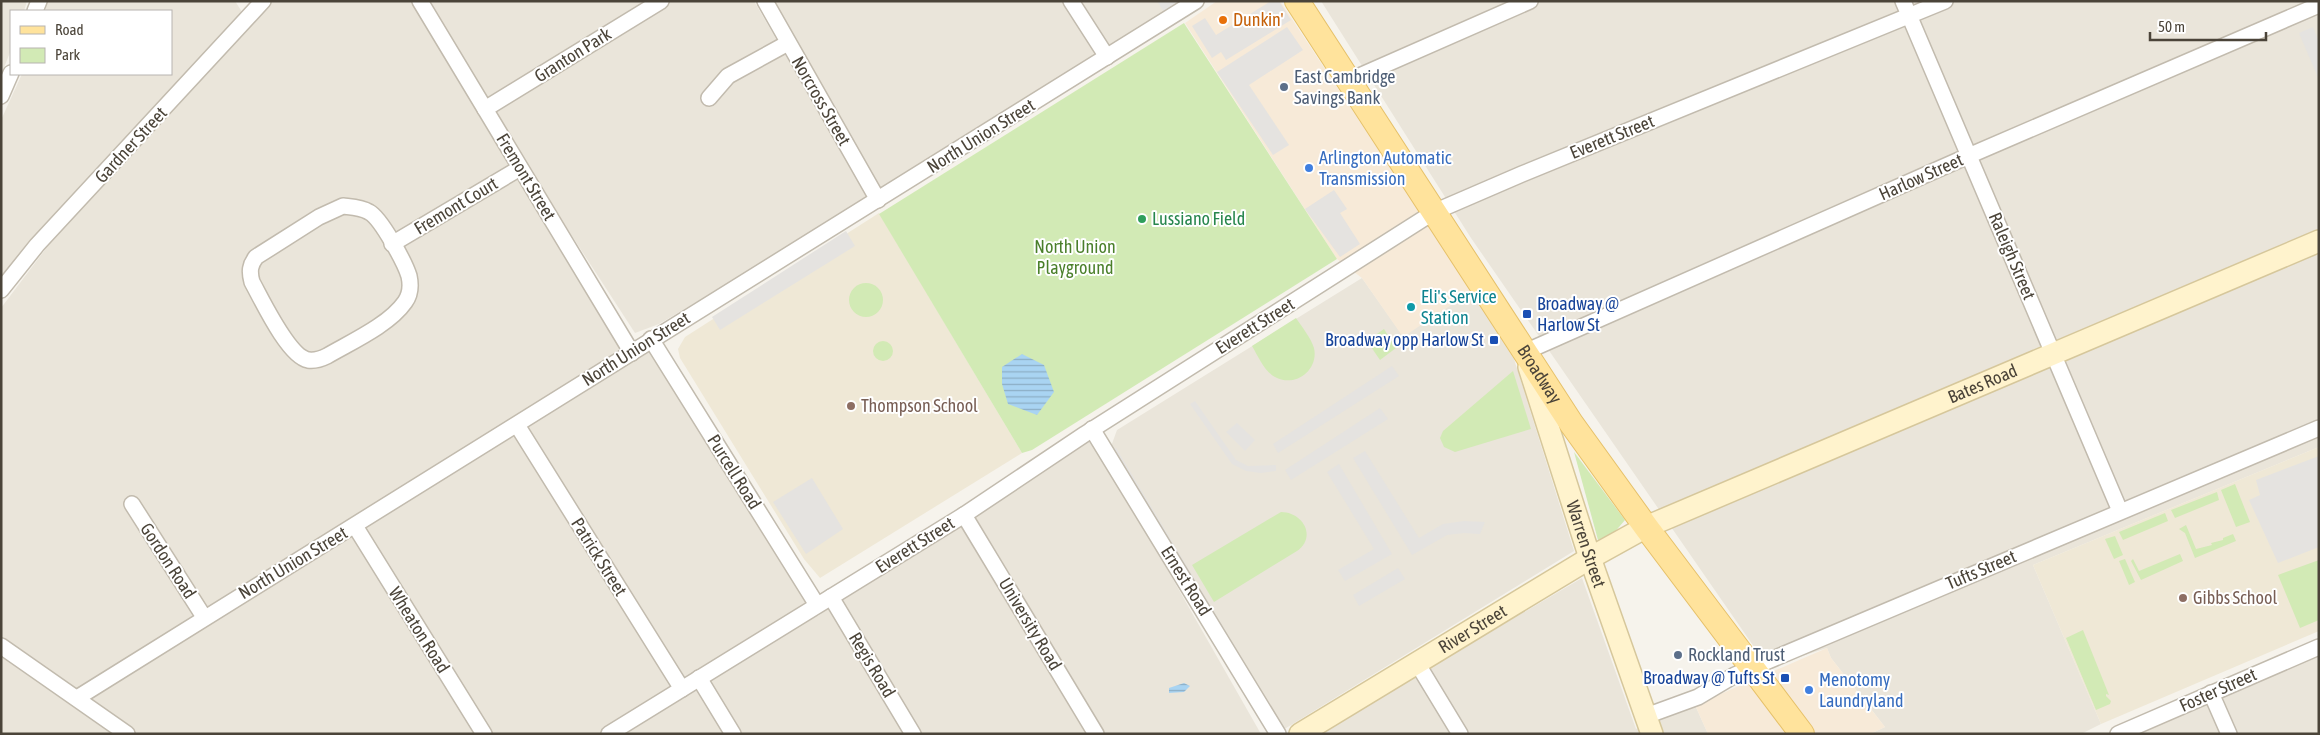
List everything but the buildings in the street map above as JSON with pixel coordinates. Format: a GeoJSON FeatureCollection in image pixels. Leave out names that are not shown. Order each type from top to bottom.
{"type":"FeatureCollection","features":[{"type":"Feature","properties":{"kind":"main road","name":"Broadway"},"geometry":{"type":"LineString","coordinates":[[1297,1],[1571,424],[1802,734]]}},
{"type":"Feature","properties":{"kind":"street","name":"Gardner Street"},"geometry":{"type":"LineString","coordinates":[[1,290],[37,246],[249,7],[263,1]]}},
{"type":"Feature","properties":{"kind":"street","name":"Fremont Street"},"geometry":{"type":"LineString","coordinates":[[420,1],[632,353]]}},
{"type":"Feature","properties":{"kind":"street","name":"Granton Park"},"geometry":{"type":"LineString","coordinates":[[485,110],[661,1]]}},
{"type":"Feature","properties":{"kind":"street","name":"Norcross Street"},"geometry":{"type":"LineString","coordinates":[[765,1],[878,200]]}},
{"type":"Feature","properties":{"kind":"street"},"geometry":{"type":"LineString","coordinates":[[1071,1],[1107,57]]}},
{"type":"Feature","properties":{"kind":"street","name":"North Union Street"},"geometry":{"type":"LineString","coordinates":[[77,698],[204,617],[355,526],[1196,1]]}},
{"type":"Feature","properties":{"kind":"street"},"geometry":{"type":"LineString","coordinates":[[1348,81],[1530,1]]}},
{"type":"Feature","properties":{"kind":"street","name":"Raleigh Street"},"geometry":{"type":"LineString","coordinates":[[1904,1],[2120,511]]}},
{"type":"Feature","properties":{"kind":"street","name":"Everett Street"},"geometry":{"type":"LineString","coordinates":[[609,734],[964,515],[1092,429],[1434,212],[1522,174],[1910,17],[1945,1]]}},
{"type":"Feature","properties":{"kind":"street","name":"Harlow Street"},"geometry":{"type":"LineString","coordinates":[[1525,352],[2319,5]]}},
{"type":"Feature","properties":{"kind":"street"},"geometry":{"type":"LineString","coordinates":[[709,98],[728,76],[788,43]]}},
{"type":"Feature","properties":{"kind":"street"},"geometry":{"type":"LineString","coordinates":[[1,96],[10,74]]}},
{"type":"Feature","properties":{"kind":"street","name":"Fremont Court"},"geometry":{"type":"LineString","coordinates":[[392,244],[520,168]]}},
{"type":"Feature","properties":{"kind":"street"},"geometry":{"type":"LineString","coordinates":[[343,206],[371,212],[392,244],[409,277],[410,287],[407,300],[388,319],[318,360],[308,360],[292,349],[252,282],[249,273],[251,263],[256,257],[319,217],[343,206]]}},
{"type":"Feature","properties":{"kind":"street","name":"Bates Road"},"geometry":{"type":"LineString","coordinates":[[1646,527],[2319,241]]}},
{"type":"Feature","properties":{"kind":"street","name":"Purcell Road"},"geometry":{"type":"LineString","coordinates":[[652,339],[817,605]]}},
{"type":"Feature","properties":{"kind":"street","name":"Warren Street"},"geometry":{"type":"LineString","coordinates":[[1525,352],[1590,558],[1649,725]]}},
{"type":"Feature","properties":{"kind":"street","name":"Patrick Street"},"geometry":{"type":"LineString","coordinates":[[517,425],[682,689]]}},
{"type":"Feature","properties":{"kind":"street","name":"Tufts Street"},"geometry":{"type":"LineString","coordinates":[[1649,725],[1728,678],[2319,428]]}},
{"type":"Feature","properties":{"kind":"street","name":"Ernest Road"},"geometry":{"type":"LineString","coordinates":[[1092,429],[1278,734]]}},
{"type":"Feature","properties":{"kind":"street","name":"Gordon Road"},"geometry":{"type":"LineString","coordinates":[[132,504],[204,617]]}},
{"type":"Feature","properties":{"kind":"street","name":"University Road"},"geometry":{"type":"LineString","coordinates":[[964,515],[1096,734]]}},
{"type":"Feature","properties":{"kind":"street","name":"Wheaton Road"},"geometry":{"type":"LineString","coordinates":[[355,526],[484,734]]}},
{"type":"Feature","properties":{"kind":"street","name":"River Street"},"geometry":{"type":"LineString","coordinates":[[1300,734],[1590,558],[1646,527]]}},
{"type":"Feature","properties":{"kind":"street","name":"Regis Road"},"geometry":{"type":"LineString","coordinates":[[831,597],[913,734]]}},
{"type":"Feature","properties":{"kind":"street"},"geometry":{"type":"LineString","coordinates":[[1,646],[128,734]]}},
{"type":"Feature","properties":{"kind":"street","name":"Foster Street"},"geometry":{"type":"LineString","coordinates":[[2118,734],[2319,646]]}},
{"type":"Feature","properties":{"kind":"street"},"geometry":{"type":"LineString","coordinates":[[1417,663],[1460,734]]}},
{"type":"Feature","properties":{"kind":"street"},"geometry":{"type":"LineString","coordinates":[[699,678],[733,734]]}},
{"type":"Feature","properties":{"kind":"street"},"geometry":{"type":"LineString","coordinates":[[2211,693],[2229,734]]}},
{"type":"Feature","properties":{"kind":"shaded area"},"geometry":{"type":"Polygon","coordinates":[[[1,1],[27,1],[24,10],[10,10],[10,52],[1,75],[1,1]]]}},
{"type":"Feature","properties":{"kind":"shaded area"},"geometry":{"type":"Polygon","coordinates":[[[48,1],[235,1],[242,12],[1,276],[1,120],[22,75],[172,75],[172,10],[45,10],[48,1]]]}},
{"type":"Feature","properties":{"kind":"shaded area"},"geometry":{"type":"Polygon","coordinates":[[[272,1],[411,1],[628,362],[651,349],[818,616],[843,597],[1089,440],[1130,504],[1261,734],[1,734],[1,308],[57,234],[272,1]]]}},
{"type":"Feature","properties":{"kind":"shaded area"},"geometry":{"type":"Polygon","coordinates":[[[429,1],[754,1],[870,200],[659,324],[635,333],[535,179],[429,1]]]}},
{"type":"Feature","properties":{"kind":"shaded area"},"geometry":{"type":"Polygon","coordinates":[[[771,1],[1181,1],[878,192],[771,1]]]}},
{"type":"Feature","properties":{"kind":"shaded area"},"geometry":{"type":"Polygon","coordinates":[[[1157,1],[1181,1],[1164,12],[1157,1]]]}},
{"type":"Feature","properties":{"kind":"shaded area"},"geometry":{"type":"Polygon","coordinates":[[[1217,1],[1280,1],[1472,291],[1403,337],[1362,278],[1337,259],[1185,23],[1217,1]]]}},
{"type":"Feature","properties":{"kind":"shaded area"},"geometry":{"type":"Polygon","coordinates":[[[1271,1],[1279,1],[1291,20],[1226,60],[1221,52],[1212,58],[1192,26],[1205,18],[1216,35],[1271,1]]]}},
{"type":"Feature","properties":{"kind":"shaded area"},"geometry":{"type":"Polygon","coordinates":[[[1321,1],[2319,1],[2319,447],[2033,565],[2101,724],[2081,734],[1870,734],[1885,727],[1831,658],[1827,648],[1768,667],[1471,238],[1321,1]]]}},
{"type":"Feature","properties":{"kind":"shaded area"},"geometry":{"type":"Polygon","coordinates":[[[1287,27],[1303,50],[1249,85],[1289,145],[1273,155],[1217,72],[1287,27]]]}},
{"type":"Feature","properties":{"kind":"shaded area"},"geometry":{"type":"Polygon","coordinates":[[[2313,27],[2319,42],[2319,80],[2299,33],[2313,27]]]}},
{"type":"Feature","properties":{"kind":"shaded area"},"geometry":{"type":"Polygon","coordinates":[[[1334,190],[1347,209],[1340,213],[1360,244],[1340,257],[1305,209],[1334,190]]]}},
{"type":"Feature","properties":{"kind":"shaded area","name":"Thompson School"},"geometry":{"type":"Polygon","coordinates":[[[879,213],[1022,453],[820,578],[804,559],[680,358],[678,349],[685,337],[879,213]]]}},
{"type":"Feature","properties":{"kind":"shaded area"},"geometry":{"type":"Polygon","coordinates":[[[846,231],[855,246],[720,330],[712,317],[846,231]]]}},
{"type":"Feature","properties":{"kind":"shaded area"},"geometry":{"type":"Polygon","coordinates":[[[1362,278],[1403,336],[1472,291],[1514,359],[1574,551],[1278,733],[1109,452],[1117,430],[1362,278]]]}},
{"type":"Feature","properties":{"kind":"shaded area"},"geometry":{"type":"Polygon","coordinates":[[[1392,366],[1399,376],[1278,453],[1273,444],[1392,366]]]}},
{"type":"Feature","properties":{"kind":"shaded area"},"geometry":{"type":"Polygon","coordinates":[[[1195,401],[1236,460],[1248,466],[1276,465],[1276,471],[1261,473],[1246,471],[1232,464],[1190,404],[1195,401]]]}},
{"type":"Feature","properties":{"kind":"shaded area"},"geometry":{"type":"Polygon","coordinates":[[[1380,408],[1388,419],[1291,480],[1285,470],[1380,408]]]}},
{"type":"Feature","properties":{"kind":"shaded area"},"geometry":{"type":"Polygon","coordinates":[[[1237,423],[1255,440],[1245,451],[1226,432],[1237,423]]]}},
{"type":"Feature","properties":{"kind":"shaded area","name":"Gibbs School"},"geometry":{"type":"Polygon","coordinates":[[[2319,447],[2319,631],[2101,724],[2033,565],[2319,447]]]}},
{"type":"Feature","properties":{"kind":"shaded area"},"geometry":{"type":"Polygon","coordinates":[[[1116,448],[1273,710],[1267,714],[1109,452],[1116,448]]]}},
{"type":"Feature","properties":{"kind":"shaded area"},"geometry":{"type":"Polygon","coordinates":[[[1365,451],[1419,538],[1443,524],[1464,521],[1485,522],[1480,534],[1447,535],[1412,555],[1353,458],[1365,451]]]}},
{"type":"Feature","properties":{"kind":"shaded area"},"geometry":{"type":"Polygon","coordinates":[[[2319,456],[2319,547],[2278,563],[2249,500],[2260,495],[2256,480],[2319,456]]]}},
{"type":"Feature","properties":{"kind":"shaded area"},"geometry":{"type":"Polygon","coordinates":[[[1339,464],[1392,554],[1345,581],[1338,570],[1374,549],[1327,472],[1339,464]]]}},
{"type":"Feature","properties":{"kind":"shaded area"},"geometry":{"type":"Polygon","coordinates":[[[812,478],[843,529],[806,554],[773,502],[812,478]]]}},
{"type":"Feature","properties":{"kind":"shaded area"},"geometry":{"type":"Polygon","coordinates":[[[1398,568],[1405,579],[1359,606],[1353,595],[1398,568]]]}},
{"type":"Feature","properties":{"kind":"shaded area"},"geometry":{"type":"Polygon","coordinates":[[[1582,578],[1636,729],[1695,705],[1708,734],[1317,734],[1582,578]]]}},
{"type":"Feature","properties":{"kind":"shaded area"},"geometry":{"type":"Polygon","coordinates":[[[1827,648],[1831,658],[1885,727],[1870,734],[1708,734],[1695,705],[1827,648]]]}},
{"type":"Feature","properties":{"kind":"shaded area"},"geometry":{"type":"Polygon","coordinates":[[[2319,654],[2319,734],[2132,734],[2319,654]]]}},
{"type":"Feature","properties":{"kind":"green space","name":"North Union Playground"},"geometry":{"type":"Polygon","coordinates":[[[1184,23],[1337,259],[1032,450],[1022,453],[879,214],[1184,23]]]}},
{"type":"Feature","properties":{"kind":"green space"},"geometry":{"type":"Polygon","coordinates":[[[866,283],[873,284],[878,288],[882,293],[882,307],[878,312],[873,316],[866,317],[859,316],[854,312],[850,307],[849,300],[850,293],[854,288],[859,284],[866,283]]]}},
{"type":"Feature","properties":{"kind":"green space"},"geometry":{"type":"Polygon","coordinates":[[[1296,318],[1311,340],[1315,356],[1309,370],[1304,375],[1290,380],[1283,380],[1275,377],[1268,371],[1252,346],[1296,318]]]}},
{"type":"Feature","properties":{"kind":"green space"},"geometry":{"type":"Polygon","coordinates":[[[1384,329],[1396,348],[1380,360],[1367,341],[1384,329]]]}},
{"type":"Feature","properties":{"kind":"green space"},"geometry":{"type":"Polygon","coordinates":[[[883,341],[890,344],[893,351],[890,358],[883,361],[876,358],[873,351],[876,344],[883,341]]]}},
{"type":"Feature","properties":{"kind":"green space"},"geometry":{"type":"Polygon","coordinates":[[[1513,371],[1531,429],[1455,452],[1444,447],[1440,438],[1443,431],[1513,371]]]}},
{"type":"Feature","properties":{"kind":"green space"},"geometry":{"type":"Polygon","coordinates":[[[1574,452],[1625,520],[1613,534],[1598,540],[1574,452]]]}},
{"type":"Feature","properties":{"kind":"green space"},"geometry":{"type":"Polygon","coordinates":[[[2235,484],[2250,522],[2236,527],[2221,490],[2235,484]]]}},
{"type":"Feature","properties":{"kind":"green space"},"geometry":{"type":"Polygon","coordinates":[[[2217,492],[2219,500],[2175,518],[2171,510],[2217,492]]]}},
{"type":"Feature","properties":{"kind":"green space"},"geometry":{"type":"Polygon","coordinates":[[[1281,512],[1296,516],[1305,526],[1307,533],[1303,545],[1297,551],[1214,602],[1192,565],[1281,512]]]}},
{"type":"Feature","properties":{"kind":"green space"},"geometry":{"type":"Polygon","coordinates":[[[2165,513],[2168,521],[2123,540],[2119,532],[2165,513]]]}},
{"type":"Feature","properties":{"kind":"green space"},"geometry":{"type":"Polygon","coordinates":[[[2186,525],[2196,549],[2212,545],[2211,543],[2223,540],[2223,538],[2233,534],[2236,541],[2195,558],[2185,533],[2179,529],[2186,525]]]}},
{"type":"Feature","properties":{"kind":"green space"},"geometry":{"type":"Polygon","coordinates":[[[2115,536],[2123,555],[2114,559],[2105,539],[2115,536]]]}},
{"type":"Feature","properties":{"kind":"green space"},"geometry":{"type":"Polygon","coordinates":[[[2180,554],[2183,561],[2141,580],[2131,561],[2133,559],[2139,571],[2180,554]]]}},
{"type":"Feature","properties":{"kind":"green space"},"geometry":{"type":"Polygon","coordinates":[[[2125,559],[2135,582],[2129,585],[2119,561],[2125,559]]]}},
{"type":"Feature","properties":{"kind":"green space"},"geometry":{"type":"Polygon","coordinates":[[[2319,560],[2319,620],[2300,628],[2278,575],[2319,560]]]}},
{"type":"Feature","properties":{"kind":"green space"},"geometry":{"type":"Polygon","coordinates":[[[2083,630],[2109,695],[2106,694],[2106,696],[2111,701],[2110,704],[2096,710],[2066,638],[2083,630]]]}},
{"type":"Feature","properties":{"kind":"water"},"geometry":{"type":"Polygon","coordinates":[[[1022,354],[1044,365],[1054,392],[1037,415],[1008,404],[1002,384],[1002,367],[1022,354]]]}},
{"type":"Feature","properties":{"kind":"water"},"geometry":{"type":"Polygon","coordinates":[[[1184,683],[1190,686],[1184,692],[1169,693],[1169,688],[1184,683]]]}},
{"type":"Feature","properties":{"kind":"place","name":"Dunkin'"},"geometry":{"type":"Point","coordinates":[1223,20]}},
{"type":"Feature","properties":{"kind":"place","name":"East Cambridge Savings Bank"},"geometry":{"type":"Point","coordinates":[1284,87]}},
{"type":"Feature","properties":{"kind":"place","name":"Arlington Automatic Transmission"},"geometry":{"type":"Point","coordinates":[1309,168]}},
{"type":"Feature","properties":{"kind":"place","name":"Lussiano Field"},"geometry":{"type":"Point","coordinates":[1142,219]}},
{"type":"Feature","properties":{"kind":"place","name":"Eli's Service Station"},"geometry":{"type":"Point","coordinates":[1411,307]}},
{"type":"Feature","properties":{"kind":"place","name":"Broadway @ Harlow St"},"geometry":{"type":"Point","coordinates":[1527,314]}},
{"type":"Feature","properties":{"kind":"place","name":"Broadway opp Harlow St"},"geometry":{"type":"Point","coordinates":[1494,340]}},
{"type":"Feature","properties":{"kind":"place","name":"Thompson School"},"geometry":{"type":"Point","coordinates":[851,406]}},
{"type":"Feature","properties":{"kind":"place","name":"Gibbs School"},"geometry":{"type":"Point","coordinates":[2183,598]}},
{"type":"Feature","properties":{"kind":"place","name":"Rockland Trust"},"geometry":{"type":"Point","coordinates":[1678,655]}},
{"type":"Feature","properties":{"kind":"place","name":"Broadway @ Tufts St"},"geometry":{"type":"Point","coordinates":[1785,678]}},
{"type":"Feature","properties":{"kind":"place","name":"Menotomy Laundryland"},"geometry":{"type":"Point","coordinates":[1809,690]}}]}
